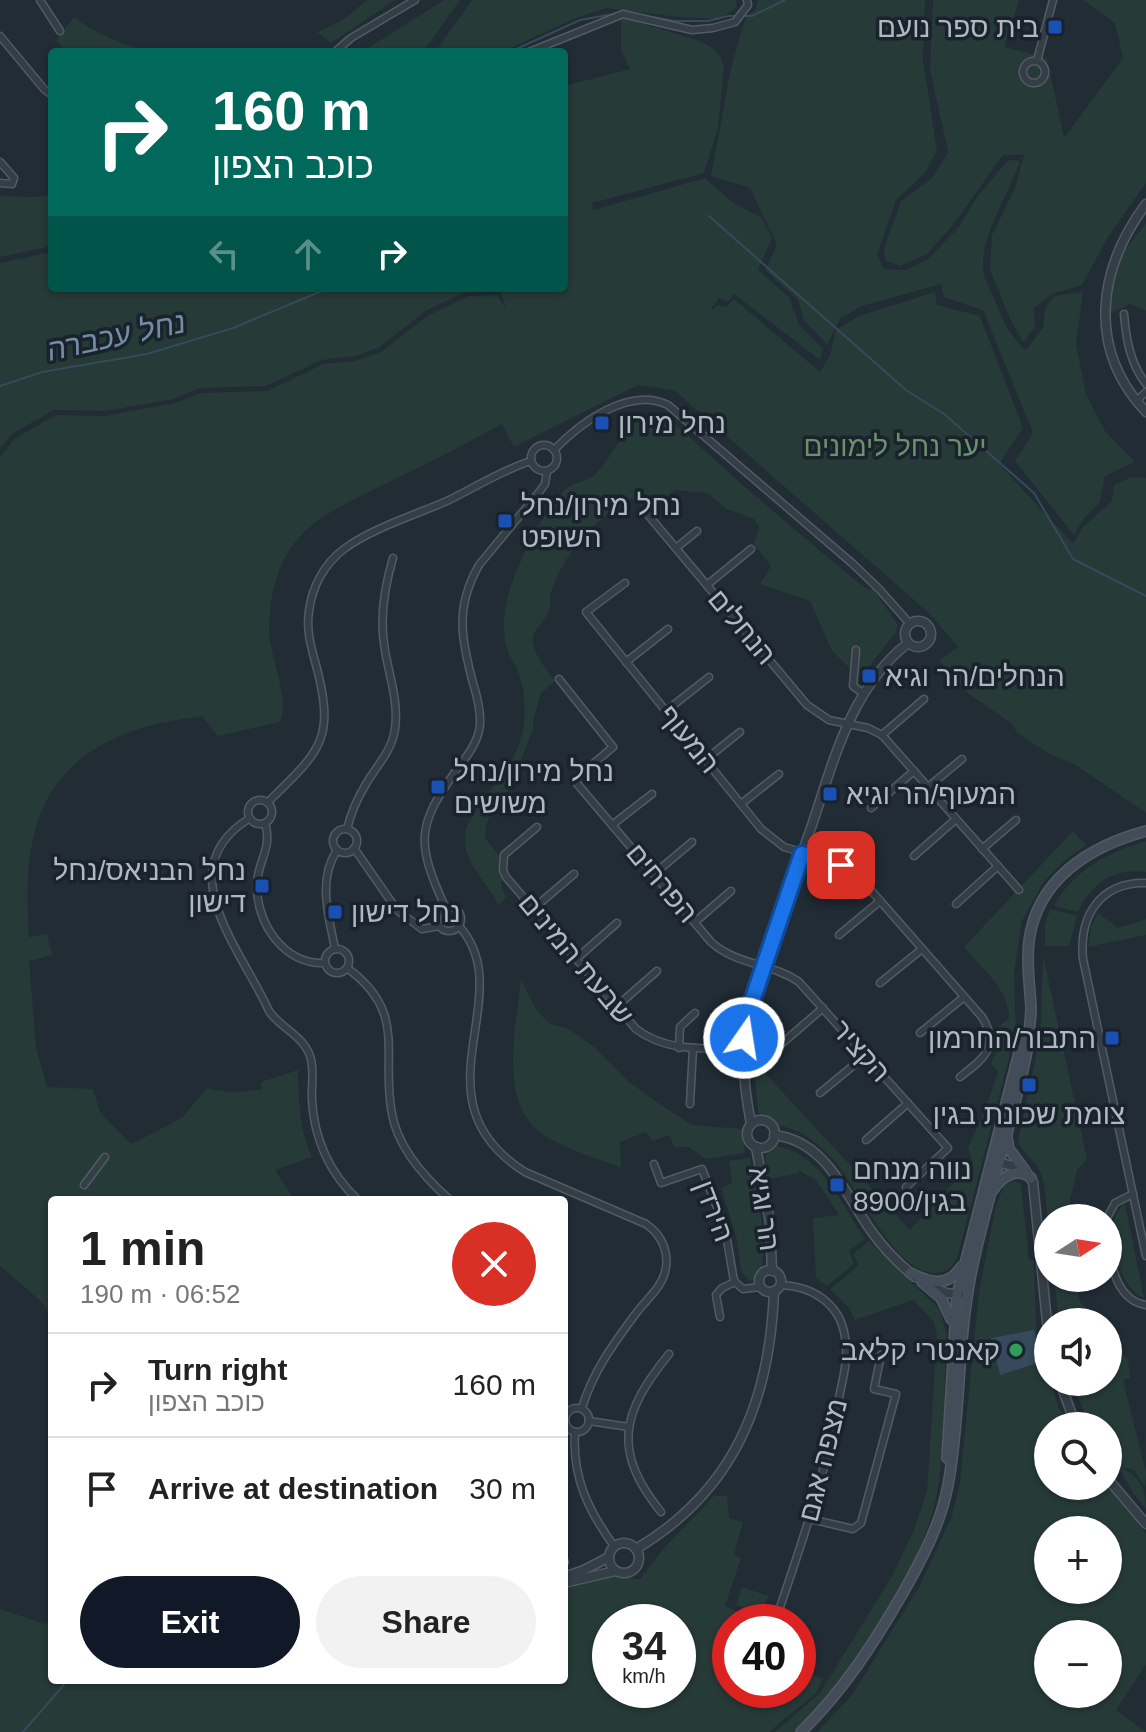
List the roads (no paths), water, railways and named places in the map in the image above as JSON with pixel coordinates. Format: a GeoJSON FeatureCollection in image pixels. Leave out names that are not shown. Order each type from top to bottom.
{"type":"FeatureCollection","features":[{"type":"Feature","properties":{"kind":"main road"},"geometry":{"type":"LineString","coordinates":[[952,1345],[962,1295],[990,1196],[994,1161],[1023,1071],[1031,1013],[1027,960],[1034,913],[1054,884],[1091,851],[1146,831]]}},
{"type":"Feature","properties":{"kind":"main road"},"geometry":{"type":"LineString","coordinates":[[801,1732],[856,1670],[887,1621],[934,1532],[944,1503],[953,1458],[966,1255],[994,1161],[1031,1013]]}},
{"type":"Feature","properties":{"kind":"main road"},"geometry":{"type":"LineString","coordinates":[[1006,1131],[1009,1149],[1024,1169]]}},
{"type":"Feature","properties":{"kind":"main road"},"geometry":{"type":"LineString","coordinates":[[990,1196],[1005,1177],[1019,1172],[1031,1178]]}},
{"type":"Feature","properties":{"kind":"main road"},"geometry":{"type":"LineString","coordinates":[[910,1273],[930,1282],[944,1282],[955,1275],[966,1255]]}},
{"type":"Feature","properties":{"kind":"main road"},"geometry":{"type":"LineString","coordinates":[[922,1282],[941,1298],[950,1312],[952,1345],[945,1487],[934,1532]]}},
{"type":"Feature","properties":{"kind":"street"},"geometry":{"type":"LineString","coordinates":[[40,0],[60,31]]}},
{"type":"Feature","properties":{"kind":"street"},"geometry":{"type":"LineString","coordinates":[[340,48],[415,0]]}},
{"type":"Feature","properties":{"kind":"street"},"geometry":{"type":"LineString","coordinates":[[539,48],[623,14],[692,30],[713,28],[735,21],[748,5],[747,0]]}},
{"type":"Feature","properties":{"kind":"street"},"geometry":{"type":"LineString","coordinates":[[1037,61],[1053,0]]}},
{"type":"Feature","properties":{"kind":"street"},"geometry":{"type":"LineString","coordinates":[[0,36],[48,90]]}},
{"type":"Feature","properties":{"kind":"street"},"geometry":{"type":"LineString","coordinates":[[0,162],[14,178],[12,184],[0,183]]}},
{"type":"Feature","properties":{"kind":"street"},"geometry":{"type":"LineString","coordinates":[[1146,204],[1121,246],[1105,297],[1111,355],[1127,390],[1146,412]]}},
{"type":"Feature","properties":{"kind":"street"},"geometry":{"type":"LineString","coordinates":[[1124,314],[1127,341],[1137,372],[1146,384]]}},
{"type":"Feature","properties":{"kind":"street"},"geometry":{"type":"LineString","coordinates":[[1136,401],[1146,392]]}},
{"type":"Feature","properties":{"kind":"street"},"geometry":{"type":"LineString","coordinates":[[554,450],[574,430],[623,404],[647,399],[668,405],[853,564],[910,624]]}},
{"type":"Feature","properties":{"kind":"street"},"geometry":{"type":"LineString","coordinates":[[547,471],[537,469],[531,461],[532,453],[537,446],[544,445],[554,450]]}},
{"type":"Feature","properties":{"kind":"street"},"geometry":{"type":"LineString","coordinates":[[445,907],[427,865],[425,833],[434,803],[469,753],[480,725],[479,704],[461,634],[463,606],[479,565],[545,484],[547,471],[556,463],[554,450]]}},
{"type":"Feature","properties":{"kind":"street"},"geometry":{"type":"LineString","coordinates":[[268,802],[306,765],[322,738],[326,715],[311,648],[308,615],[322,572],[356,541],[531,461]]}},
{"type":"Feature","properties":{"kind":"street","name":"הנחלים"},"geometry":{"type":"LineString","coordinates":[[649,516],[807,705],[829,720],[868,728],[882,735]]}},
{"type":"Feature","properties":{"kind":"street"},"geometry":{"type":"LineString","coordinates":[[676,548],[697,531]]}},
{"type":"Feature","properties":{"kind":"street"},"geometry":{"type":"LineString","coordinates":[[707,585],[751,549]]}},
{"type":"Feature","properties":{"kind":"street"},"geometry":{"type":"LineString","coordinates":[[347,829],[364,787],[387,753],[394,735],[395,693],[383,627],[386,584],[393,558]]}},
{"type":"Feature","properties":{"kind":"street","name":"המעוף"},"geometry":{"type":"LineString","coordinates":[[625,583],[586,612],[741,804],[772,839],[802,854],[841,865],[861,879],[982,1017],[990,1036],[988,1052],[960,1077]]}},
{"type":"Feature","properties":{"kind":"street"},"geometry":{"type":"LineString","coordinates":[[924,623],[930,634],[923,646],[915,647],[908,643],[905,631],[910,624],[924,623]]}},
{"type":"Feature","properties":{"kind":"street"},"geometry":{"type":"LineString","coordinates":[[626,662],[668,629]]}},
{"type":"Feature","properties":{"kind":"street"},"geometry":{"type":"LineString","coordinates":[[751,1124],[758,1120],[767,1122],[773,1128],[774,1135],[769,1145],[756,1147],[748,1138],[751,1124],[743,1080],[743,1048],[749,1009],[847,724],[888,661],[908,643]]}},
{"type":"Feature","properties":{"kind":"street"},"geometry":{"type":"LineString","coordinates":[[856,650],[853,686],[864,694]]}},
{"type":"Feature","properties":{"kind":"street"},"geometry":{"type":"LineString","coordinates":[[666,711],[709,677]]}},
{"type":"Feature","properties":{"kind":"street","name":"הפרחים"},"geometry":{"type":"LineString","coordinates":[[559,679],[613,747],[574,780],[720,950],[763,968]]}},
{"type":"Feature","properties":{"kind":"street"},"geometry":{"type":"LineString","coordinates":[[924,699],[882,735],[1019,890]]}},
{"type":"Feature","properties":{"kind":"street"},"geometry":{"type":"LineString","coordinates":[[705,760],[740,732]]}},
{"type":"Feature","properties":{"kind":"street"},"geometry":{"type":"LineString","coordinates":[[928,787],[962,759]]}},
{"type":"Feature","properties":{"kind":"street"},"geometry":{"type":"LineString","coordinates":[[871,808],[914,771]]}},
{"type":"Feature","properties":{"kind":"street"},"geometry":{"type":"LineString","coordinates":[[741,804],[779,774]]}},
{"type":"Feature","properties":{"kind":"street"},"geometry":{"type":"LineString","coordinates":[[612,825],[652,794]]}},
{"type":"Feature","properties":{"kind":"street"},"geometry":{"type":"LineString","coordinates":[[260,799],[268,802],[273,814],[265,823],[257,824],[248,811],[252,803],[260,799]]}},
{"type":"Feature","properties":{"kind":"street"},"geometry":{"type":"LineString","coordinates":[[250,818],[229,833],[216,855],[212,880],[216,907],[269,1011],[301,1041],[309,1054],[313,1068],[312,1106],[321,1145],[334,1172],[355,1196]]}},
{"type":"Feature","properties":{"kind":"street"},"geometry":{"type":"LineString","coordinates":[[914,856],[956,819]]}},
{"type":"Feature","properties":{"kind":"street"},"geometry":{"type":"LineString","coordinates":[[982,849],[1016,820]]}},
{"type":"Feature","properties":{"kind":"street"},"geometry":{"type":"LineString","coordinates":[[265,823],[268,844],[257,885],[264,919],[272,935],[293,956],[306,962],[325,963]]}},
{"type":"Feature","properties":{"kind":"street","name":"שבעת המינים"},"geometry":{"type":"LineString","coordinates":[[537,827],[504,855],[506,877],[636,1029],[647,1038],[679,1048],[743,1048]]}},
{"type":"Feature","properties":{"kind":"street"},"geometry":{"type":"LineString","coordinates":[[354,848],[346,853],[337,850],[332,841],[334,834],[347,829],[352,831],[356,838],[354,848],[397,910],[422,929],[440,926],[451,931],[459,926],[459,912],[453,907],[445,907],[438,914],[440,926]]}},
{"type":"Feature","properties":{"kind":"street"},"geometry":{"type":"LineString","coordinates":[[654,874],[692,842]]}},
{"type":"Feature","properties":{"kind":"street"},"geometry":{"type":"LineString","coordinates":[[335,949],[325,885],[337,850]]}},
{"type":"Feature","properties":{"kind":"street"},"geometry":{"type":"LineString","coordinates":[[956,904],[998,866]]}},
{"type":"Feature","properties":{"kind":"street"},"geometry":{"type":"LineString","coordinates":[[533,909],[574,874]]}},
{"type":"Feature","properties":{"kind":"street"},"geometry":{"type":"LineString","coordinates":[[1142,882],[1103,896],[1086,916],[1081,938],[1146,1256]]}},
{"type":"Feature","properties":{"kind":"street"},"geometry":{"type":"LineString","coordinates":[[695,922],[731,891]]}},
{"type":"Feature","properties":{"kind":"street"},"geometry":{"type":"LineString","coordinates":[[839,935],[880,901]]}},
{"type":"Feature","properties":{"kind":"street"},"geometry":{"type":"LineString","coordinates":[[576,959],[617,923]]}},
{"type":"Feature","properties":{"kind":"street"},"geometry":{"type":"LineString","coordinates":[[459,926],[472,942],[478,961],[479,985],[470,1087],[475,1115],[489,1141],[509,1162],[525,1172],[646,1224],[658,1235],[665,1248],[667,1263],[664,1276],[601,1364],[582,1408]]}},
{"type":"Feature","properties":{"kind":"street"},"geometry":{"type":"LineString","coordinates":[[880,983],[922,949]]}},
{"type":"Feature","properties":{"kind":"street"},"geometry":{"type":"LineString","coordinates":[[342,950],[348,957],[347,968],[335,973],[328,970],[325,963],[327,953],[342,950]]}},
{"type":"Feature","properties":{"kind":"street"},"geometry":{"type":"LineString","coordinates":[[347,968],[362,981],[387,1019],[389,1091],[398,1135],[410,1157],[446,1196]]}},
{"type":"Feature","properties":{"kind":"street","name":"הקציר"},"geometry":{"type":"LineString","coordinates":[[763,968],[793,978],[948,1148],[906,1187]]}},
{"type":"Feature","properties":{"kind":"street"},"geometry":{"type":"LineString","coordinates":[[616,1007],[657,971]]}},
{"type":"Feature","properties":{"kind":"street"},"geometry":{"type":"LineString","coordinates":[[920,1033],[964,997]]}},
{"type":"Feature","properties":{"kind":"street"},"geometry":{"type":"LineString","coordinates":[[779,1046],[823,1008]]}},
{"type":"Feature","properties":{"kind":"street"},"geometry":{"type":"LineString","coordinates":[[679,1048],[680,1027],[695,1013]]}},
{"type":"Feature","properties":{"kind":"street"},"geometry":{"type":"LineString","coordinates":[[690,1104],[693,1048]]}},
{"type":"Feature","properties":{"kind":"street"},"geometry":{"type":"LineString","coordinates":[[820,1093],[866,1055]]}},
{"type":"Feature","properties":{"kind":"street"},"geometry":{"type":"LineString","coordinates":[[866,1140],[908,1103]]}},
{"type":"Feature","properties":{"kind":"street"},"geometry":{"type":"LineString","coordinates":[[774,1135],[795,1140],[818,1155],[836,1176],[881,1245],[910,1273],[922,1282],[962,1295]]}},
{"type":"Feature","properties":{"kind":"street","name":"הר וגיא"},"geometry":{"type":"LineString","coordinates":[[756,1147],[769,1217],[772,1271]]}},
{"type":"Feature","properties":{"kind":"street"},"geometry":{"type":"LineString","coordinates":[[84,1185],[105,1157]]}},
{"type":"Feature","properties":{"kind":"street"},"geometry":{"type":"LineString","coordinates":[[994,1161],[1024,1169],[1031,1178],[1035,1191],[1046,1308]]}},
{"type":"Feature","properties":{"kind":"street","name":"הירדן"},"geometry":{"type":"LineString","coordinates":[[654,1164],[661,1183],[702,1169],[725,1228],[735,1282]]}},
{"type":"Feature","properties":{"kind":"street"},"geometry":{"type":"LineString","coordinates":[[1114,1204],[1133,1194]]}},
{"type":"Feature","properties":{"kind":"street"},"geometry":{"type":"LineString","coordinates":[[636,1549],[667,1528],[695,1503],[738,1445],[765,1376],[780,1276],[772,1271],[761,1275],[761,1287]]}},
{"type":"Feature","properties":{"kind":"street"},"geometry":{"type":"LineString","coordinates":[[720,1317],[716,1295],[722,1288],[735,1282],[743,1289],[761,1287],[768,1292],[777,1288]]}},
{"type":"Feature","properties":{"kind":"street"},"geometry":{"type":"LineString","coordinates":[[1122,1287],[1127,1297],[1146,1305]]}},
{"type":"Feature","properties":{"kind":"street","name":"מצפה אגם"},"geometry":{"type":"LineString","coordinates":[[777,1288],[809,1289],[826,1301],[839,1317],[846,1338],[846,1358],[832,1440],[781,1604]]}},
{"type":"Feature","properties":{"kind":"street"},"geometry":{"type":"LineString","coordinates":[[661,1512],[634,1471],[628,1448],[629,1427],[642,1393],[669,1354]]}},
{"type":"Feature","properties":{"kind":"street"},"geometry":{"type":"LineString","coordinates":[[810,1519],[853,1529],[861,1523],[896,1394],[874,1389],[881,1355]]}},
{"type":"Feature","properties":{"kind":"street"},"geometry":{"type":"LineString","coordinates":[[568,1413],[572,1409],[582,1408]]}},
{"type":"Feature","properties":{"kind":"street"},"geometry":{"type":"LineString","coordinates":[[575,1432],[586,1428],[589,1421],[588,1414],[582,1408]]}},
{"type":"Feature","properties":{"kind":"street"},"geometry":{"type":"LineString","coordinates":[[589,1421],[629,1427]]}},
{"type":"Feature","properties":{"kind":"street"},"geometry":{"type":"LineString","coordinates":[[568,1427],[575,1432]]}},
{"type":"Feature","properties":{"kind":"street"},"geometry":{"type":"LineString","coordinates":[[575,1432],[574,1455],[581,1488],[614,1546]]}},
{"type":"Feature","properties":{"kind":"street"},"geometry":{"type":"LineString","coordinates":[[1122,1496],[1146,1524]]}},
{"type":"Feature","properties":{"kind":"street"},"geometry":{"type":"LineString","coordinates":[[622,1543],[636,1549],[639,1558],[634,1570],[624,1574],[610,1566],[609,1557],[614,1546],[622,1543]]}},
{"type":"Feature","properties":{"kind":"street"},"geometry":{"type":"LineString","coordinates":[[568,1578],[609,1557]]}},
{"type":"Feature","properties":{"kind":"street"},"geometry":{"type":"LineString","coordinates":[[568,1579],[615,1571]]}},
{"type":"Feature","properties":{"kind":"water","name":"קאנטרי קלאב"},"geometry":{"type":"Polygon","coordinates":[[[1034,1330],[1034,1364],[1000,1375],[991,1338],[1034,1330]]]}},
{"type":"Feature","properties":{"kind":"waterway","name":"נחל עכברה"},"geometry":{"type":"LineString","coordinates":[[635,14],[674,21],[708,21],[728,16],[752,16],[785,0]]}},
{"type":"Feature","properties":{"kind":"waterway","name":"נחל עכברה"},"geometry":{"type":"LineString","coordinates":[[519,48],[580,20],[624,12]]}},
{"type":"Feature","properties":{"kind":"waterway"},"geometry":{"type":"LineString","coordinates":[[709,216],[906,390],[944,414],[1034,493],[1073,559],[1146,596]]}},
{"type":"Feature","properties":{"kind":"waterway","name":"נחל עכברה"},"geometry":{"type":"LineString","coordinates":[[0,386],[42,372],[147,354],[233,328],[319,292]]}},
{"type":"Feature","properties":{"kind":"waterway"},"geometry":{"type":"LineString","coordinates":[[23,1732],[65,1684]]}},
{"type":"Feature","properties":{"kind":"place","name":"בית ספר נועם"},"geometry":{"type":"Point","coordinates":[1055,27]}},
{"type":"Feature","properties":{"kind":"place","name":"נחל מירון"},"geometry":{"type":"Point","coordinates":[602,423]}},
{"type":"Feature","properties":{"kind":"place","name":"נחל מירון/נחל השופט"},"geometry":{"type":"Point","coordinates":[505,521]}},
{"type":"Feature","properties":{"kind":"place","name":"הנחלים/הר וגיא"},"geometry":{"type":"Point","coordinates":[869,676]}},
{"type":"Feature","properties":{"kind":"place","name":"נחל מירון/נחל משושים"},"geometry":{"type":"Point","coordinates":[438,787]}},
{"type":"Feature","properties":{"kind":"place","name":"המעוף/הר וגיא"},"geometry":{"type":"Point","coordinates":[830,794]}},
{"type":"Feature","properties":{"kind":"place","name":"נחל הבניאס/נחל דישון"},"geometry":{"type":"Point","coordinates":[262,886]}},
{"type":"Feature","properties":{"kind":"place","name":"נחל דישון"},"geometry":{"type":"Point","coordinates":[335,912]}},
{"type":"Feature","properties":{"kind":"place","name":"התבור/החרמון"},"geometry":{"type":"Point","coordinates":[1112,1038]}},
{"type":"Feature","properties":{"kind":"place","name":"צומת שכונת בגין"},"geometry":{"type":"Point","coordinates":[1029,1085]}},
{"type":"Feature","properties":{"kind":"place","name":"נווה מנחם בגין/8900"},"geometry":{"type":"Point","coordinates":[837,1185]}},
{"type":"Feature","properties":{"kind":"place","name":"קאנטרי קלאב"},"geometry":{"type":"Point","coordinates":[1016,1350]}},
{"type":"Feature","properties":{"kind":"park label","name":"יער נחל לימונים"},"geometry":{"type":"Point","coordinates":[895,446]}}]}
